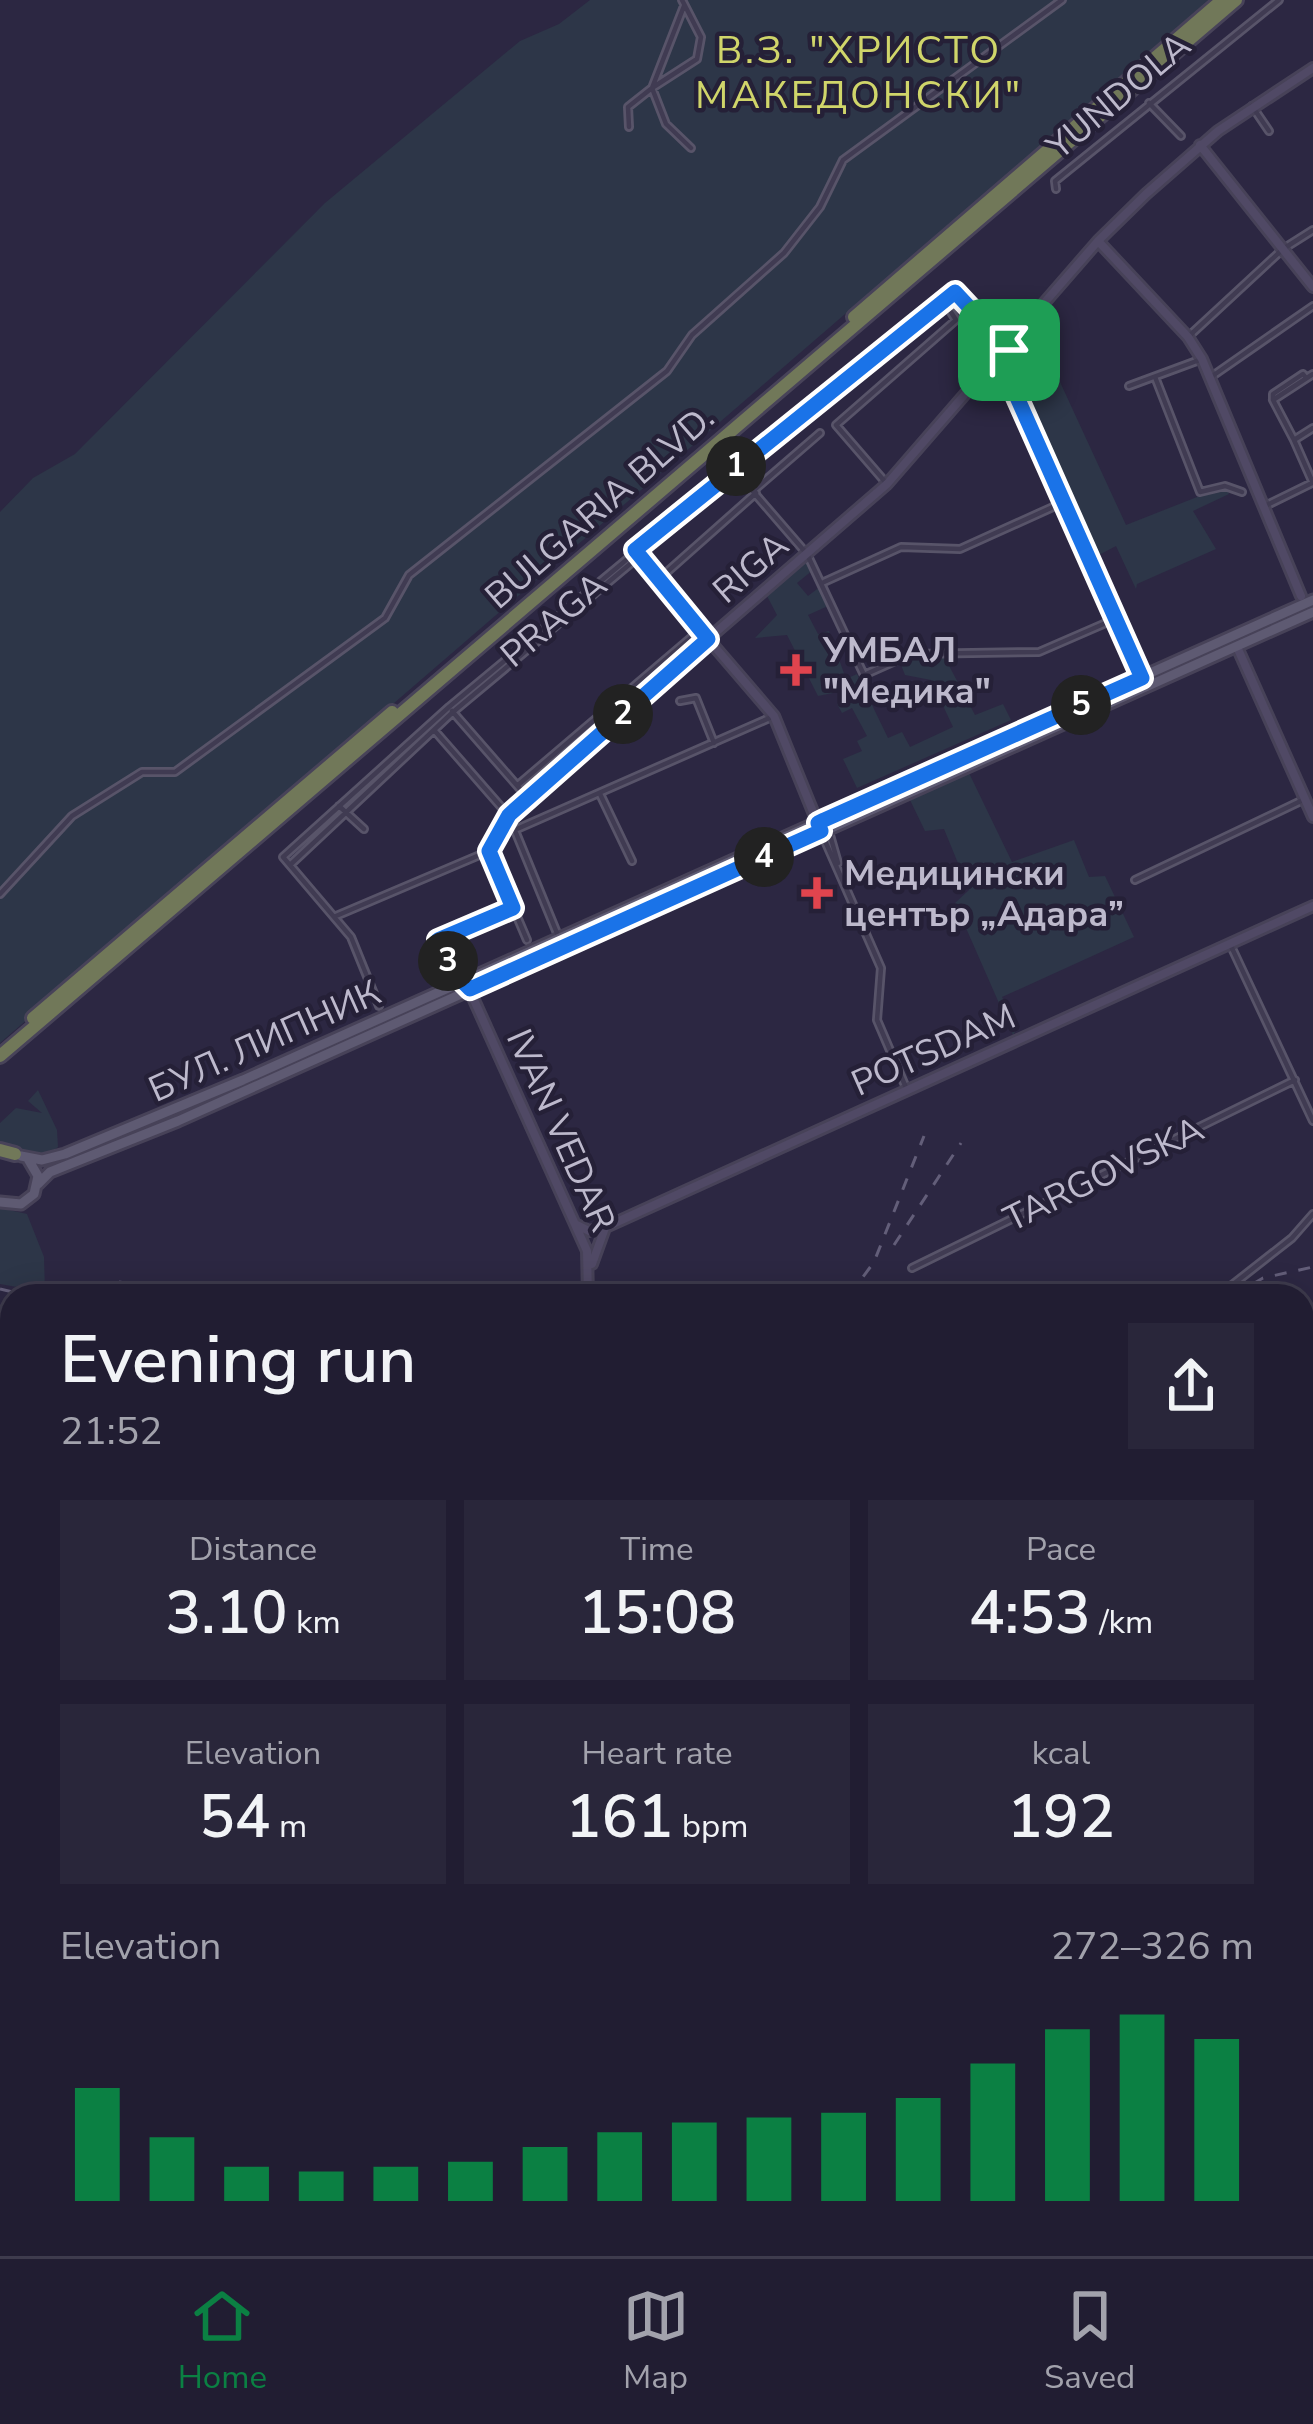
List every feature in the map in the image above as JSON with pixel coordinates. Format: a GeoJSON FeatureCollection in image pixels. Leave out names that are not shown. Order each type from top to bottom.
{"type":"FeatureCollection","features":[{"type":"Feature","properties":{"kind":"highway","name":"BULGARIA BLVD."},"geometry":{"type":"LineString","coordinates":[[1,1053],[1222,0]]}},
{"type":"Feature","properties":{"kind":"highway","name":"BULGARIA BLVD."},"geometry":{"type":"LineString","coordinates":[[1,1053],[1236,0]]}},
{"type":"Feature","properties":{"kind":"highway"},"geometry":{"type":"LineString","coordinates":[[0,1154],[18,1155]]}},
{"type":"Feature","properties":{"kind":"main road","name":"БУЛ. ЛИПНИК"},"geometry":{"type":"LineString","coordinates":[[0,1202],[26,1202],[50,1172],[822,823],[1237,646],[1308,603]]}},
{"type":"Feature","properties":{"kind":"main road","name":"БУЛ. ЛИПНИК"},"geometry":{"type":"LineString","coordinates":[[1145,682],[1308,603]]}},
{"type":"Feature","properties":{"kind":"main road","name":"БУЛ. ЛИПНИК"},"geometry":{"type":"LineString","coordinates":[[467,985],[558,932],[822,823]]}},
{"type":"Feature","properties":{"kind":"main road","name":"БУЛ. ЛИПНИК"},"geometry":{"type":"LineString","coordinates":[[18,1155],[42,1160],[65,1154],[245,1085]]}},
{"type":"Feature","properties":{"kind":"main road"},"geometry":{"type":"LineString","coordinates":[[18,1155],[36,1170],[38,1184]]}},
{"type":"Feature","properties":{"kind":"street"},"geometry":{"type":"LineString","coordinates":[[0,894],[50,834],[142,772],[175,772],[385,618],[409,575],[667,370],[692,335],[784,254],[820,207],[844,160],[1062,0]]}},
{"type":"Feature","properties":{"kind":"street","name":"YUNDOLA"},"geometry":{"type":"LineString","coordinates":[[1056,189],[1055,181],[1279,0]]}},
{"type":"Feature","properties":{"kind":"street"},"geometry":{"type":"LineString","coordinates":[[628,127],[628,106],[698,58],[701,37],[683,3]]}},
{"type":"Feature","properties":{"kind":"street"},"geometry":{"type":"LineString","coordinates":[[683,3],[652,88],[666,124],[691,148]]}},
{"type":"Feature","properties":{"kind":"street","name":"RIGA"},"geometry":{"type":"LineString","coordinates":[[489,851],[509,815],[527,796],[887,484],[958,399],[1009,350],[1098,242],[1199,146],[1313,68]]}},
{"type":"Feature","properties":{"kind":"street"},"geometry":{"type":"LineString","coordinates":[[1149,103],[1181,136]]}},
{"type":"Feature","properties":{"kind":"street"},"geometry":{"type":"LineString","coordinates":[[1252,106],[1269,131]]}},
{"type":"Feature","properties":{"kind":"street"},"geometry":{"type":"LineString","coordinates":[[1199,146],[1313,287]]}},
{"type":"Feature","properties":{"kind":"street"},"geometry":{"type":"LineString","coordinates":[[1188,337],[1283,249],[1313,230]]}},
{"type":"Feature","properties":{"kind":"street"},"geometry":{"type":"LineString","coordinates":[[1098,242],[1188,337],[1202,359],[1308,603]]}},
{"type":"Feature","properties":{"kind":"street"},"geometry":{"type":"LineString","coordinates":[[887,484],[836,425],[956,320],[942,298],[955,292],[1009,350]]}},
{"type":"Feature","properties":{"kind":"street","name":"PRAGA"},"geometry":{"type":"LineString","coordinates":[[290,866],[283,857],[339,806],[942,298]]}},
{"type":"Feature","properties":{"kind":"street"},"geometry":{"type":"LineString","coordinates":[[1211,377],[1313,306]]}},
{"type":"Feature","properties":{"kind":"street"},"geometry":{"type":"LineString","coordinates":[[1000,359],[1145,682]]}},
{"type":"Feature","properties":{"kind":"street"},"geometry":{"type":"LineString","coordinates":[[1129,386],[1202,359]]}},
{"type":"Feature","properties":{"kind":"street"},"geometry":{"type":"LineString","coordinates":[[1263,507],[1313,483],[1273,400],[1313,374]]}},
{"type":"Feature","properties":{"kind":"street"},"geometry":{"type":"LineString","coordinates":[[1155,377],[1200,492],[1225,486],[1242,492]]}},
{"type":"Feature","properties":{"kind":"street"},"geometry":{"type":"LineString","coordinates":[[1294,440],[1313,428]]}},
{"type":"Feature","properties":{"kind":"street"},"geometry":{"type":"LineString","coordinates":[[658,580],[820,433]]}},
{"type":"Feature","properties":{"kind":"street"},"geometry":{"type":"LineString","coordinates":[[735,471],[807,554],[863,675],[911,654],[1039,652],[1115,619]]}},
{"type":"Feature","properties":{"kind":"street"},"geometry":{"type":"LineString","coordinates":[[822,584],[901,547],[959,549],[1064,502]]}},
{"type":"Feature","properties":{"kind":"street"},"geometry":{"type":"LineString","coordinates":[[637,553],[774,716],[880,968],[877,1020],[908,1090]]}},
{"type":"Feature","properties":{"kind":"street"},"geometry":{"type":"LineString","coordinates":[[518,785],[700,630]]}},
{"type":"Feature","properties":{"kind":"street"},"geometry":{"type":"LineString","coordinates":[[1237,646],[1313,817]]}},
{"type":"Feature","properties":{"kind":"street"},"geometry":{"type":"LineString","coordinates":[[680,701],[696,698],[714,743]]}},
{"type":"Feature","properties":{"kind":"street"},"geometry":{"type":"LineString","coordinates":[[451,709],[527,796]]}},
{"type":"Feature","properties":{"kind":"street"},"geometry":{"type":"LineString","coordinates":[[518,830],[774,716]]}},
{"type":"Feature","properties":{"kind":"street"},"geometry":{"type":"LineString","coordinates":[[379,1006],[351,937],[290,866],[431,727],[509,815],[558,932]]}},
{"type":"Feature","properties":{"kind":"street"},"geometry":{"type":"LineString","coordinates":[[600,794],[632,860]]}},
{"type":"Feature","properties":{"kind":"street"},"geometry":{"type":"LineString","coordinates":[[1135,880],[1305,799]]}},
{"type":"Feature","properties":{"kind":"street"},"geometry":{"type":"LineString","coordinates":[[339,806],[364,829]]}},
{"type":"Feature","properties":{"kind":"street"},"geometry":{"type":"LineString","coordinates":[[336,916],[489,851],[527,940]]}},
{"type":"Feature","properties":{"kind":"street","name":"POTSDAM"},"geometry":{"type":"LineString","coordinates":[[606,1227],[1313,906]]}},
{"type":"Feature","properties":{"kind":"street"},"geometry":{"type":"LineString","coordinates":[[467,985],[454,973],[438,940],[513,908]]}},
{"type":"Feature","properties":{"kind":"street"},"geometry":{"type":"LineString","coordinates":[[1230,944],[1313,1121]]}},
{"type":"Feature","properties":{"kind":"street","name":"IVAN VEDAR"},"geometry":{"type":"LineString","coordinates":[[467,985],[575,1223],[591,1266],[589,1284]]}},
{"type":"Feature","properties":{"kind":"street","name":"TARGOVSKA"},"geometry":{"type":"LineString","coordinates":[[912,1268],[1295,1080]]}},
{"type":"Feature","properties":{"kind":"street"},"geometry":{"type":"LineString","coordinates":[[1233,1284],[1292,1238],[1313,1214]]}},
{"type":"Feature","properties":{"kind":"street"},"geometry":{"type":"LineString","coordinates":[[575,1223],[586,1230],[606,1227],[591,1266]]}},
{"type":"Feature","properties":{"kind":"shaded area"},"geometry":{"type":"Polygon","coordinates":[[[590,0],[1209,0],[0,1043],[0,512],[33,478],[75,454],[325,203],[520,41],[559,24],[590,0]]]}},
{"type":"Feature","properties":{"kind":"shaded area"},"geometry":{"type":"Polygon","coordinates":[[[1019,341],[1060,382],[1126,525],[1225,486],[1229,494],[1193,511],[1216,549],[1137,584],[1136,589],[1116,546],[1095,557],[1005,362],[1019,341]]]}},
{"type":"Feature","properties":{"kind":"shaded area"},"geometry":{"type":"Polygon","coordinates":[[[807,561],[813,570],[797,583],[808,596],[821,586],[828,606],[808,615],[818,634],[829,631],[846,679],[857,674],[888,738],[902,732],[910,747],[953,727],[931,680],[905,675],[899,660],[945,658],[975,715],[1003,704],[1011,720],[857,788],[843,759],[862,751],[857,741],[867,736],[852,708],[842,713],[837,704],[847,699],[843,691],[818,696],[787,635],[755,638],[777,615],[767,596],[807,561]]]}},
{"type":"Feature","properties":{"kind":"shaded area"},"geometry":{"type":"Polygon","coordinates":[[[969,773],[1012,862],[1074,840],[1089,877],[1105,876],[1134,937],[1002,997],[1018,1027],[1013,1035],[955,903],[969,890],[944,829],[925,831],[910,800],[969,773]]]}},
{"type":"Feature","properties":{"kind":"shaded area"},"geometry":{"type":"Polygon","coordinates":[[[38,1090],[57,1130],[58,1147],[29,1155],[0,1145],[0,1123],[16,1108],[42,1113],[28,1101],[38,1090]]]}},
{"type":"Feature","properties":{"kind":"shaded area"},"geometry":{"type":"Polygon","coordinates":[[[0,1208],[27,1214],[44,1257],[45,1284],[0,1284],[0,1208]]]}},
{"type":"Feature","properties":{"kind":"railway"},"geometry":{"type":"LineString","coordinates":[[858,1284],[874,1262],[924,1136]]}},
{"type":"Feature","properties":{"kind":"railway"},"geometry":{"type":"LineString","coordinates":[[894,1245],[961,1143]]}},
{"type":"Feature","properties":{"kind":"railway"},"geometry":{"type":"LineString","coordinates":[[1253,1284],[1313,1267]]}},
{"type":"Feature","properties":{"kind":"railway"},"geometry":{"type":"LineString","coordinates":[[119,1282],[131,1284]]}},
{"type":"Feature","properties":{"kind":"place","name":"УМБАЛ \"Медика\""},"geometry":{"type":"Point","coordinates":[796,670]}},
{"type":"Feature","properties":{"kind":"place","name":"Медицински център „Адара”"},"geometry":{"type":"Point","coordinates":[817,893]}},
{"type":"Feature","properties":{"kind":"district","name":"В.З. \"ХРИСТО МАКЕДОНСКИ\""},"geometry":{"type":"Point","coordinates":[859,72]}},
{"type":"Feature","properties":{"kind":"route"},"geometry":{"type":"LineString","coordinates":[[955,292],[1009,350],[1000,359],[1142,678],[824,820],[818,823],[821,831],[470,989],[454,973],[438,940],[513,908],[489,851],[509,815],[708,639],[635,550],[818,405],[942,298],[955,292]]}}]}
